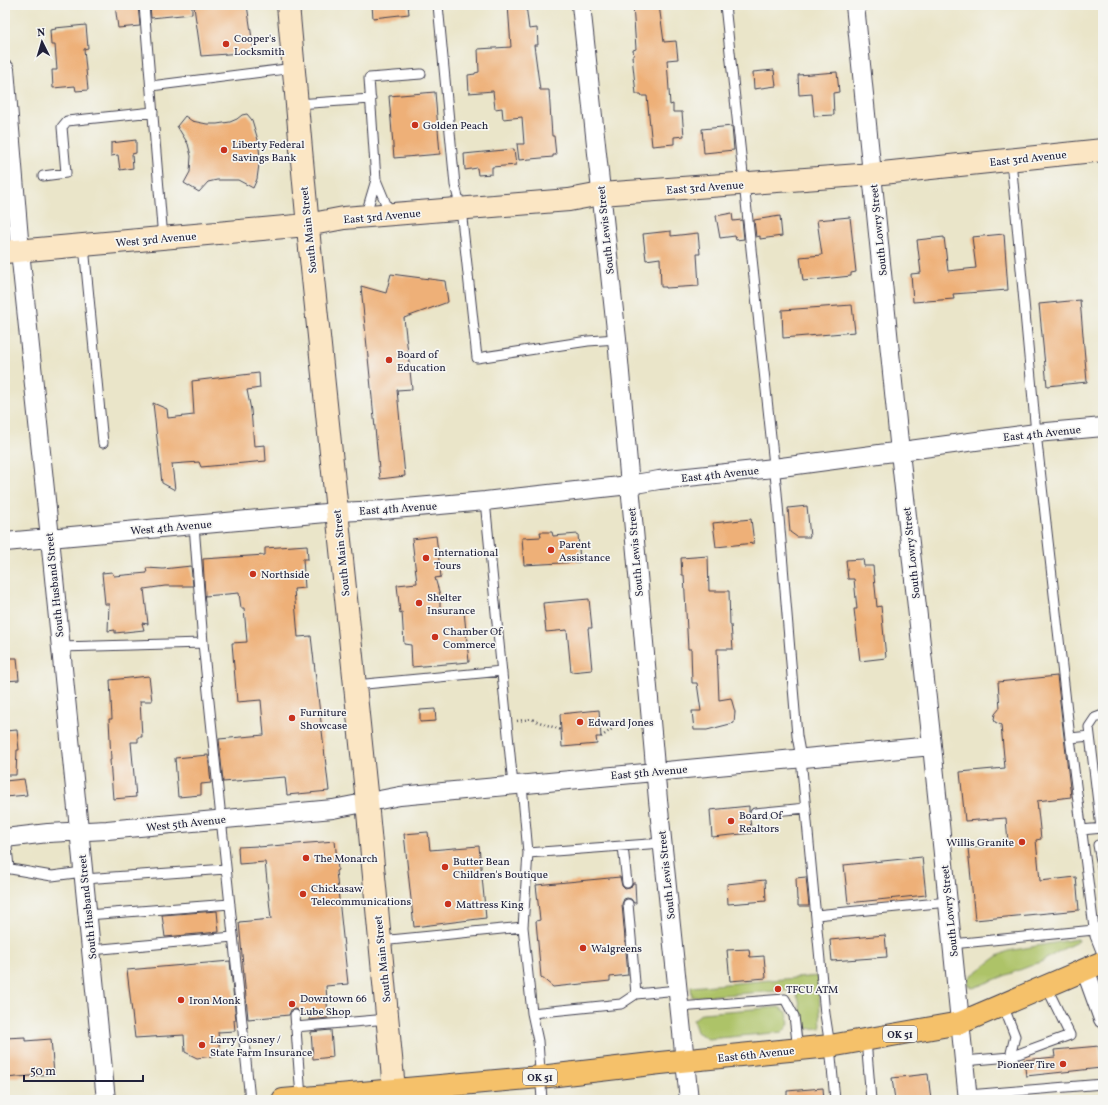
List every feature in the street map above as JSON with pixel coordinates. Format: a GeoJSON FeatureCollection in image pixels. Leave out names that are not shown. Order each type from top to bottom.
{"type":"FeatureCollection","features":[{"type":"Feature","properties":{"kind":"highway","name":"East 6th Avenue"},"geometry":{"type":"LineString","coordinates":[[395,1095],[540,1077],[830,1046],[960,1023],[1094,965]]}},
{"type":"Feature","properties":{"kind":"highway","name":"OK 51"},"geometry":{"type":"LineString","coordinates":[[292,1099],[395,1095]]}},
{"type":"Feature","properties":{"kind":"street","name":"South Main Street"},"geometry":{"type":"LineString","coordinates":[[288,5],[307,225],[367,802],[395,1095]]}},
{"type":"Feature","properties":{"kind":"street","name":"South Lewis Street"},"geometry":{"type":"LineString","coordinates":[[581,5],[617,339],[662,843],[689,1100]]}},
{"type":"Feature","properties":{"kind":"street","name":"South Lowry Street"},"geometry":{"type":"LineString","coordinates":[[855,5],[900,452],[968,1098]]}},
{"type":"Feature","properties":{"kind":"street","name":"South Husband Street"},"geometry":{"type":"LineString","coordinates":[[5,69],[12,252],[50,538],[106,1100]]}},
{"type":"Feature","properties":{"kind":"street","name":"East 3rd Avenue"},"geometry":{"type":"LineString","coordinates":[[307,225],[344,218],[569,200],[601,194],[743,185],[872,174],[1103,150]]}},
{"type":"Feature","properties":{"kind":"street","name":"West 3rd Avenue"},"geometry":{"type":"LineString","coordinates":[[12,252],[307,225]]}},
{"type":"Feature","properties":{"kind":"street","name":"East 4th Avenue"},"geometry":{"type":"LineString","coordinates":[[337,512],[383,510],[486,501],[774,468],[1036,433],[1103,427]]}},
{"type":"Feature","properties":{"kind":"street","name":"West 4th Avenue"},"geometry":{"type":"LineString","coordinates":[[5,542],[337,512]]}},
{"type":"Feature","properties":{"kind":"street","name":"East 5th Avenue"},"geometry":{"type":"LineString","coordinates":[[367,802],[400,796],[932,746]]}},
{"type":"Feature","properties":{"kind":"street","name":"West 5th Avenue"},"geometry":{"type":"LineString","coordinates":[[5,838],[333,809],[367,802]]}},
{"type":"Feature","properties":{"kind":"street"},"geometry":{"type":"LineString","coordinates":[[1094,965],[1103,1019]]}},
{"type":"Feature","properties":{"kind":"lane"},"geometry":{"type":"LineString","coordinates":[[144,5],[163,238]]}},
{"type":"Feature","properties":{"kind":"lane"},"geometry":{"type":"LineString","coordinates":[[438,5],[456,185],[461,209],[477,358],[617,339]]}},
{"type":"Feature","properties":{"kind":"lane"},"geometry":{"type":"LineString","coordinates":[[725,5],[774,468],[797,736],[801,758],[825,1014],[830,1046],[835,1100]]}},
{"type":"Feature","properties":{"kind":"lane"},"geometry":{"type":"LineString","coordinates":[[151,86],[294,68]]}},
{"type":"Feature","properties":{"kind":"lane"},"geometry":{"type":"LineString","coordinates":[[393,215],[380,192],[376,180],[369,78],[421,74]]}},
{"type":"Feature","properties":{"kind":"lane"},"geometry":{"type":"LineString","coordinates":[[297,104],[370,99]]}},
{"type":"Feature","properties":{"kind":"lane"},"geometry":{"type":"LineString","coordinates":[[43,176],[66,173],[62,126],[67,120],[153,112]]}},
{"type":"Feature","properties":{"kind":"lane"},"geometry":{"type":"LineString","coordinates":[[1011,160],[1036,433],[1070,738],[1094,930],[1103,956]]}},
{"type":"Feature","properties":{"kind":"lane"},"geometry":{"type":"LineString","coordinates":[[365,217],[376,180]]}},
{"type":"Feature","properties":{"kind":"lane"},"geometry":{"type":"LineString","coordinates":[[84,246],[103,443]]}},
{"type":"Feature","properties":{"kind":"lane"},"geometry":{"type":"LineString","coordinates":[[486,501],[507,722],[528,853],[523,927],[532,1013],[538,1041],[542,1100]]}},
{"type":"Feature","properties":{"kind":"lane"},"geometry":{"type":"LineString","coordinates":[[194,525],[203,643],[250,1100]]}},
{"type":"Feature","properties":{"kind":"lane"},"geometry":{"type":"LineString","coordinates":[[61,647],[203,643]]}},
{"type":"Feature","properties":{"kind":"lane"},"geometry":{"type":"LineString","coordinates":[[355,685],[502,671]]}},
{"type":"Feature","properties":{"kind":"lane"},"geometry":{"type":"LineString","coordinates":[[1082,830],[1102,828],[1090,727],[1096,718],[1103,715]]}},
{"type":"Feature","properties":{"kind":"lane"},"geometry":{"type":"LineString","coordinates":[[1070,738],[1090,736]]}},
{"type":"Feature","properties":{"kind":"lane"},"geometry":{"type":"LineString","coordinates":[[755,813],[806,808]]}},
{"type":"Feature","properties":{"kind":"lane"},"geometry":{"type":"LineString","coordinates":[[5,838],[7,868],[52,876],[226,869]]}},
{"type":"Feature","properties":{"kind":"lane"},"geometry":{"type":"LineString","coordinates":[[528,853],[662,843]]}},
{"type":"Feature","properties":{"kind":"lane"},"geometry":{"type":"LineString","coordinates":[[1103,845],[1098,845],[1103,872]]}},
{"type":"Feature","properties":{"kind":"lane"},"geometry":{"type":"LineString","coordinates":[[623,846],[627,883]]}},
{"type":"Feature","properties":{"kind":"lane"},"geometry":{"type":"LineString","coordinates":[[816,915],[948,902]]}},
{"type":"Feature","properties":{"kind":"lane"},"geometry":{"type":"LineString","coordinates":[[87,915],[230,904]]}},
{"type":"Feature","properties":{"kind":"lane"},"geometry":{"type":"LineString","coordinates":[[628,904],[636,994]]}},
{"type":"Feature","properties":{"kind":"lane"},"geometry":{"type":"LineString","coordinates":[[380,941],[523,927]]}},
{"type":"Feature","properties":{"kind":"lane"},"geometry":{"type":"LineString","coordinates":[[952,944],[1094,930]]}},
{"type":"Feature","properties":{"kind":"lane"},"geometry":{"type":"LineString","coordinates":[[91,950],[233,937]]}},
{"type":"Feature","properties":{"kind":"lane"},"geometry":{"type":"LineString","coordinates":[[964,1062],[1010,1057],[1070,1035],[1046,986]]}},
{"type":"Feature","properties":{"kind":"lane"},"geometry":{"type":"LineString","coordinates":[[532,1013],[621,1004],[636,994],[678,999],[785,999],[794,1016],[798,1050]]}},
{"type":"Feature","properties":{"kind":"lane"},"geometry":{"type":"LineString","coordinates":[[1003,1005],[1015,1036],[1010,1057]]}},
{"type":"Feature","properties":{"kind":"lane"},"geometry":{"type":"LineString","coordinates":[[292,1099],[296,1027],[295,1015]]}},
{"type":"Feature","properties":{"kind":"lane"},"geometry":{"type":"LineString","coordinates":[[296,1027],[388,1019]]}},
{"type":"Feature","properties":{"kind":"lane"},"geometry":{"type":"LineString","coordinates":[[866,1040],[871,1100]]}},
{"type":"Feature","properties":{"kind":"lane"},"geometry":{"type":"LineString","coordinates":[[968,1098],[1103,1084]]}},
{"type":"Feature","properties":{"kind":"path"},"geometry":{"type":"LineString","coordinates":[[507,722],[531,719],[561,730]]}},
{"type":"Feature","properties":{"kind":"path"},"geometry":{"type":"LineString","coordinates":[[601,737],[620,723]]}},
{"type":"Feature","properties":{"kind":"green space"},"geometry":{"type":"Polygon","coordinates":[[[1076,939],[1079,941],[1043,961],[973,988],[968,984],[968,978],[998,956],[1008,951],[1076,939]]]}},
{"type":"Feature","properties":{"kind":"green space"},"geometry":{"type":"Polygon","coordinates":[[[818,976],[821,1028],[804,1029],[799,1000],[794,990],[692,997],[691,987],[818,976]]]}},
{"type":"Feature","properties":{"kind":"green space"},"geometry":{"type":"Polygon","coordinates":[[[779,1007],[787,1012],[789,1024],[783,1032],[708,1039],[697,1032],[693,1020],[702,1013],[779,1007]]]}},
{"type":"Feature","properties":{"kind":"building"},"geometry":{"type":"Polygon","coordinates":[[[115,5],[138,5],[140,26],[118,28],[115,5]]]}},
{"type":"Feature","properties":{"kind":"building"},"geometry":{"type":"Polygon","coordinates":[[[150,5],[192,5],[192,14],[151,18],[150,5]]]}},
{"type":"Feature","properties":{"kind":"building"},"geometry":{"type":"Polygon","coordinates":[[[214,5],[247,5],[254,52],[201,56],[194,7],[214,5]]]}},
{"type":"Feature","properties":{"kind":"building"},"geometry":{"type":"Polygon","coordinates":[[[372,5],[408,5],[409,14],[373,18],[372,5]]]}},
{"type":"Feature","properties":{"kind":"building"},"geometry":{"type":"Polygon","coordinates":[[[508,5],[526,5],[529,29],[537,28],[538,45],[534,45],[540,90],[549,90],[552,136],[554,136],[556,155],[553,155],[553,157],[519,160],[517,144],[524,144],[522,117],[503,119],[502,108],[495,109],[493,91],[469,93],[468,75],[479,72],[478,49],[511,47],[508,5]]]}},
{"type":"Feature","properties":{"kind":"building"},"geometry":{"type":"Polygon","coordinates":[[[633,5],[659,5],[664,42],[676,41],[678,59],[667,60],[670,105],[673,104],[673,112],[682,112],[684,136],[674,137],[674,144],[652,146],[647,96],[636,94],[632,56],[634,56],[633,50],[636,49],[633,5]]]}},
{"type":"Feature","properties":{"kind":"building"},"geometry":{"type":"Polygon","coordinates":[[[86,25],[88,48],[84,49],[88,90],[76,91],[75,86],[53,88],[52,70],[57,70],[55,45],[51,45],[50,30],[56,29],[55,28],[86,25]]]}},
{"type":"Feature","properties":{"kind":"building"},"geometry":{"type":"Polygon","coordinates":[[[774,70],[776,86],[754,89],[753,72],[774,70]]]}},
{"type":"Feature","properties":{"kind":"building"},"geometry":{"type":"Polygon","coordinates":[[[837,72],[839,92],[833,93],[834,115],[814,116],[812,94],[799,95],[798,75],[837,72]]]}},
{"type":"Feature","properties":{"kind":"building","name":"Golden Peach"},"geometry":{"type":"Polygon","coordinates":[[[435,92],[440,154],[394,158],[389,96],[435,92]]]}},
{"type":"Feature","properties":{"kind":"building","name":"Liberty Federal Savings Bank"},"geometry":{"type":"Polygon","coordinates":[[[247,114],[252,120],[258,140],[260,157],[257,179],[253,188],[238,180],[217,180],[208,182],[199,192],[184,183],[190,172],[191,156],[188,144],[177,126],[185,116],[192,121],[217,124],[230,122],[242,115],[247,114]]]}},
{"type":"Feature","properties":{"kind":"building"},"geometry":{"type":"Polygon","coordinates":[[[732,126],[734,150],[704,153],[702,129],[732,126]]]}},
{"type":"Feature","properties":{"kind":"building"},"geometry":{"type":"Polygon","coordinates":[[[136,140],[136,153],[132,154],[133,168],[120,170],[118,155],[111,156],[111,143],[136,140]]]}},
{"type":"Feature","properties":{"kind":"building"},"geometry":{"type":"Polygon","coordinates":[[[514,149],[516,165],[492,167],[492,174],[478,175],[477,168],[465,170],[464,154],[514,149]]]}},
{"type":"Feature","properties":{"kind":"building"},"geometry":{"type":"Polygon","coordinates":[[[732,213],[733,221],[742,220],[744,239],[736,240],[735,236],[720,238],[716,216],[732,213]]]}},
{"type":"Feature","properties":{"kind":"building"},"geometry":{"type":"Polygon","coordinates":[[[780,216],[782,236],[760,239],[760,236],[756,237],[754,220],[780,216]]]}},
{"type":"Feature","properties":{"kind":"building"},"geometry":{"type":"Polygon","coordinates":[[[850,217],[856,272],[851,273],[851,276],[803,281],[800,257],[822,255],[817,220],[850,217]]]}},
{"type":"Feature","properties":{"kind":"building"},"geometry":{"type":"Polygon","coordinates":[[[671,231],[671,236],[698,233],[700,254],[697,254],[699,286],[661,287],[660,258],[646,260],[643,234],[671,231]]]}},
{"type":"Feature","properties":{"kind":"building"},"geometry":{"type":"Polygon","coordinates":[[[1004,234],[1008,290],[953,294],[954,299],[913,302],[911,274],[921,273],[917,240],[944,237],[948,271],[976,268],[972,237],[1004,234]]]}},
{"type":"Feature","properties":{"kind":"building","name":"Board of Education"},"geometry":{"type":"Polygon","coordinates":[[[391,274],[445,281],[448,302],[404,318],[412,389],[397,390],[405,476],[380,479],[361,286],[386,293],[391,274]]]}},
{"type":"Feature","properties":{"kind":"building"},"geometry":{"type":"Polygon","coordinates":[[[1080,300],[1087,382],[1047,386],[1039,304],[1080,300]]]}},
{"type":"Feature","properties":{"kind":"building"},"geometry":{"type":"Polygon","coordinates":[[[852,305],[855,332],[783,338],[782,310],[852,305]]]}},
{"type":"Feature","properties":{"kind":"building"},"geometry":{"type":"Polygon","coordinates":[[[259,373],[260,388],[247,390],[251,410],[254,446],[265,445],[266,461],[201,467],[199,462],[172,464],[175,490],[162,483],[153,403],[167,409],[168,418],[194,415],[192,381],[259,373]]]}},
{"type":"Feature","properties":{"kind":"building"},"geometry":{"type":"Polygon","coordinates":[[[807,506],[810,537],[797,537],[790,532],[788,508],[807,506]]]}},
{"type":"Feature","properties":{"kind":"building"},"geometry":{"type":"Polygon","coordinates":[[[751,519],[754,543],[716,547],[713,523],[751,519]]]}},
{"type":"Feature","properties":{"kind":"building","name":"Parent Assistance"},"geometry":{"type":"Polygon","coordinates":[[[540,532],[552,532],[553,536],[578,534],[580,562],[524,565],[522,538],[541,537],[540,532]]]}},
{"type":"Feature","properties":{"kind":"building"},"geometry":{"type":"Polygon","coordinates":[[[436,536],[441,577],[435,578],[440,595],[440,613],[464,611],[469,662],[412,667],[411,645],[404,644],[402,612],[400,613],[397,585],[417,583],[412,539],[436,536]]]}},
{"type":"Feature","properties":{"kind":"building","name":"Furniture Showcase"},"geometry":{"type":"Polygon","coordinates":[[[307,545],[308,559],[303,559],[305,588],[294,589],[298,637],[311,636],[329,791],[287,795],[285,777],[223,782],[219,739],[264,735],[261,700],[237,702],[232,643],[247,642],[244,608],[241,608],[239,593],[205,596],[203,559],[265,555],[265,548],[307,545]]]}},
{"type":"Feature","properties":{"kind":"building"},"geometry":{"type":"Polygon","coordinates":[[[708,556],[709,591],[729,591],[730,625],[733,649],[717,649],[719,700],[731,698],[735,712],[734,723],[707,730],[694,730],[692,711],[701,711],[697,683],[692,683],[691,649],[688,649],[684,575],[682,575],[681,558],[708,556]]]}},
{"type":"Feature","properties":{"kind":"building"},"geometry":{"type":"Polygon","coordinates":[[[863,559],[864,566],[873,566],[877,607],[881,606],[886,658],[860,661],[854,609],[857,609],[854,579],[848,579],[846,560],[863,559]]]}},
{"type":"Feature","properties":{"kind":"building"},"geometry":{"type":"Polygon","coordinates":[[[191,566],[193,586],[165,586],[144,589],[148,624],[142,623],[144,630],[115,633],[115,630],[108,631],[109,604],[105,604],[102,573],[112,572],[114,576],[147,573],[146,568],[163,569],[191,566]]]}},
{"type":"Feature","properties":{"kind":"building"},"geometry":{"type":"Polygon","coordinates":[[[589,599],[592,628],[588,628],[592,670],[571,672],[567,630],[546,632],[543,603],[589,599]]]}},
{"type":"Feature","properties":{"kind":"building"},"geometry":{"type":"Polygon","coordinates":[[[5,658],[17,658],[19,680],[5,681],[5,658]]]}},
{"type":"Feature","properties":{"kind":"building"},"geometry":{"type":"Polygon","coordinates":[[[149,676],[152,701],[140,701],[142,737],[138,737],[138,742],[131,742],[136,797],[113,799],[110,760],[109,719],[112,719],[110,680],[149,676]]]}},
{"type":"Feature","properties":{"kind":"building"},"geometry":{"type":"Polygon","coordinates":[[[1057,676],[1071,797],[1037,801],[1041,839],[1036,840],[1040,881],[1076,877],[1079,910],[975,920],[968,848],[1008,844],[1006,818],[965,821],[960,772],[1005,768],[1001,725],[995,722],[994,719],[995,714],[1000,708],[998,682],[1057,676]]]}},
{"type":"Feature","properties":{"kind":"building"},"geometry":{"type":"Polygon","coordinates":[[[435,709],[436,721],[420,722],[420,710],[435,709]]]}},
{"type":"Feature","properties":{"kind":"building","name":"Edward Jones"},"geometry":{"type":"Polygon","coordinates":[[[599,710],[601,737],[596,737],[597,744],[562,747],[560,714],[599,710]]]}},
{"type":"Feature","properties":{"kind":"building"},"geometry":{"type":"Polygon","coordinates":[[[17,730],[19,750],[17,750],[16,775],[5,775],[5,731],[17,730]]]}},
{"type":"Feature","properties":{"kind":"building"},"geometry":{"type":"Polygon","coordinates":[[[208,755],[211,783],[201,784],[201,795],[178,797],[175,758],[208,755]]]}},
{"type":"Feature","properties":{"kind":"building"},"geometry":{"type":"Polygon","coordinates":[[[24,779],[27,795],[5,797],[5,781],[24,779]]]}},
{"type":"Feature","properties":{"kind":"building","name":"Board Of Realtors"},"geometry":{"type":"Polygon","coordinates":[[[749,806],[752,833],[712,837],[710,810],[749,806]]]}},
{"type":"Feature","properties":{"kind":"building"},"geometry":{"type":"Polygon","coordinates":[[[428,832],[430,850],[479,846],[486,918],[414,927],[404,834],[428,832]]]}},
{"type":"Feature","properties":{"kind":"building"},"geometry":{"type":"Polygon","coordinates":[[[335,841],[338,870],[336,871],[348,984],[326,986],[328,1018],[310,1020],[309,1013],[301,1014],[295,1009],[291,1010],[289,1015],[248,1019],[239,922],[271,919],[265,862],[239,864],[238,847],[258,847],[335,841]]]}},
{"type":"Feature","properties":{"kind":"building"},"geometry":{"type":"Polygon","coordinates":[[[922,857],[926,895],[848,903],[844,865],[922,857]]]}},
{"type":"Feature","properties":{"kind":"building","name":"Walgreens"},"geometry":{"type":"Polygon","coordinates":[[[620,877],[622,886],[625,889],[630,888],[633,883],[635,883],[636,903],[627,898],[624,899],[622,904],[628,975],[610,977],[610,981],[553,987],[541,977],[536,921],[540,920],[536,885],[620,877]]]}},
{"type":"Feature","properties":{"kind":"building"},"geometry":{"type":"Polygon","coordinates":[[[806,877],[809,906],[798,906],[796,878],[806,877]]]}},
{"type":"Feature","properties":{"kind":"building"},"geometry":{"type":"Polygon","coordinates":[[[765,880],[766,901],[728,904],[727,884],[765,880]]]}},
{"type":"Feature","properties":{"kind":"building"},"geometry":{"type":"Polygon","coordinates":[[[217,911],[219,932],[165,937],[162,915],[217,911]]]}},
{"type":"Feature","properties":{"kind":"building"},"geometry":{"type":"Polygon","coordinates":[[[885,935],[887,957],[832,961],[830,940],[885,935]]]}},
{"type":"Feature","properties":{"kind":"building"},"geometry":{"type":"Polygon","coordinates":[[[749,949],[750,957],[764,956],[766,978],[730,981],[727,950],[749,949]]]}},
{"type":"Feature","properties":{"kind":"building","name":"Iron Monk"},"geometry":{"type":"Polygon","coordinates":[[[230,961],[236,1020],[234,1020],[235,1031],[218,1032],[220,1055],[197,1058],[185,1052],[184,1035],[135,1038],[127,970],[230,961]]]}},
{"type":"Feature","properties":{"kind":"building"},"geometry":{"type":"Polygon","coordinates":[[[331,1030],[333,1057],[313,1059],[311,1032],[331,1030]]]}},
{"type":"Feature","properties":{"kind":"building"},"geometry":{"type":"Polygon","coordinates":[[[25,1037],[25,1041],[51,1039],[54,1074],[5,1078],[5,1038],[25,1037]]]}},
{"type":"Feature","properties":{"kind":"building","name":"Pioneer Tire"},"geometry":{"type":"Polygon","coordinates":[[[1099,1046],[1101,1068],[1026,1076],[1024,1060],[1055,1057],[1054,1050],[1099,1046]]]}},
{"type":"Feature","properties":{"kind":"building"},"geometry":{"type":"Polygon","coordinates":[[[928,1074],[931,1100],[895,1100],[892,1078],[928,1074]]]}},
{"type":"Feature","properties":{"kind":"building"},"geometry":{"type":"Polygon","coordinates":[[[823,1088],[824,1100],[787,1100],[787,1091],[823,1088]]]}},
{"type":"Feature","properties":{"kind":"place","name":"Cooper's Locksmith"},"geometry":{"type":"Point","coordinates":[226,44]}},
{"type":"Feature","properties":{"kind":"place","name":"Golden Peach"},"geometry":{"type":"Point","coordinates":[415,125]}},
{"type":"Feature","properties":{"kind":"place","name":"Liberty Federal Savings Bank"},"geometry":{"type":"Point","coordinates":[224,150]}},
{"type":"Feature","properties":{"kind":"place","name":"Board of Education"},"geometry":{"type":"Point","coordinates":[389,360]}},
{"type":"Feature","properties":{"kind":"place","name":"Parent Assistance"},"geometry":{"type":"Point","coordinates":[551,550]}},
{"type":"Feature","properties":{"kind":"place","name":"International Tours"},"geometry":{"type":"Point","coordinates":[426,558]}},
{"type":"Feature","properties":{"kind":"place","name":"Northside"},"geometry":{"type":"Point","coordinates":[253,574]}},
{"type":"Feature","properties":{"kind":"place","name":"Shelter Insurance"},"geometry":{"type":"Point","coordinates":[419,603]}},
{"type":"Feature","properties":{"kind":"place","name":"Chamber Of Commerce"},"geometry":{"type":"Point","coordinates":[435,637]}},
{"type":"Feature","properties":{"kind":"place","name":"Furniture Showcase"},"geometry":{"type":"Point","coordinates":[292,718]}},
{"type":"Feature","properties":{"kind":"place","name":"Edward Jones"},"geometry":{"type":"Point","coordinates":[580,722]}},
{"type":"Feature","properties":{"kind":"place","name":"Board Of Realtors"},"geometry":{"type":"Point","coordinates":[731,821]}},
{"type":"Feature","properties":{"kind":"place","name":"Willis Granite"},"geometry":{"type":"Point","coordinates":[1022,842]}},
{"type":"Feature","properties":{"kind":"place","name":"The Monarch"},"geometry":{"type":"Point","coordinates":[306,858]}},
{"type":"Feature","properties":{"kind":"place","name":"Butter Bean Children's Boutique"},"geometry":{"type":"Point","coordinates":[445,867]}},
{"type":"Feature","properties":{"kind":"place","name":"Chickasaw Telecommunications"},"geometry":{"type":"Point","coordinates":[303,894]}},
{"type":"Feature","properties":{"kind":"place","name":"Mattress King"},"geometry":{"type":"Point","coordinates":[448,904]}},
{"type":"Feature","properties":{"kind":"place","name":"Walgreens"},"geometry":{"type":"Point","coordinates":[583,948]}},
{"type":"Feature","properties":{"kind":"place","name":"TFCU ATM"},"geometry":{"type":"Point","coordinates":[778,989]}},
{"type":"Feature","properties":{"kind":"place","name":"Iron Monk"},"geometry":{"type":"Point","coordinates":[181,1000]}},
{"type":"Feature","properties":{"kind":"place","name":"Downtown 66 Lube Shop"},"geometry":{"type":"Point","coordinates":[292,1004]}},
{"type":"Feature","properties":{"kind":"place","name":"Larry Gosney / State Farm Insurance"},"geometry":{"type":"Point","coordinates":[202,1045]}},
{"type":"Feature","properties":{"kind":"place","name":"Pioneer Tire"},"geometry":{"type":"Point","coordinates":[1063,1064]}}]}
